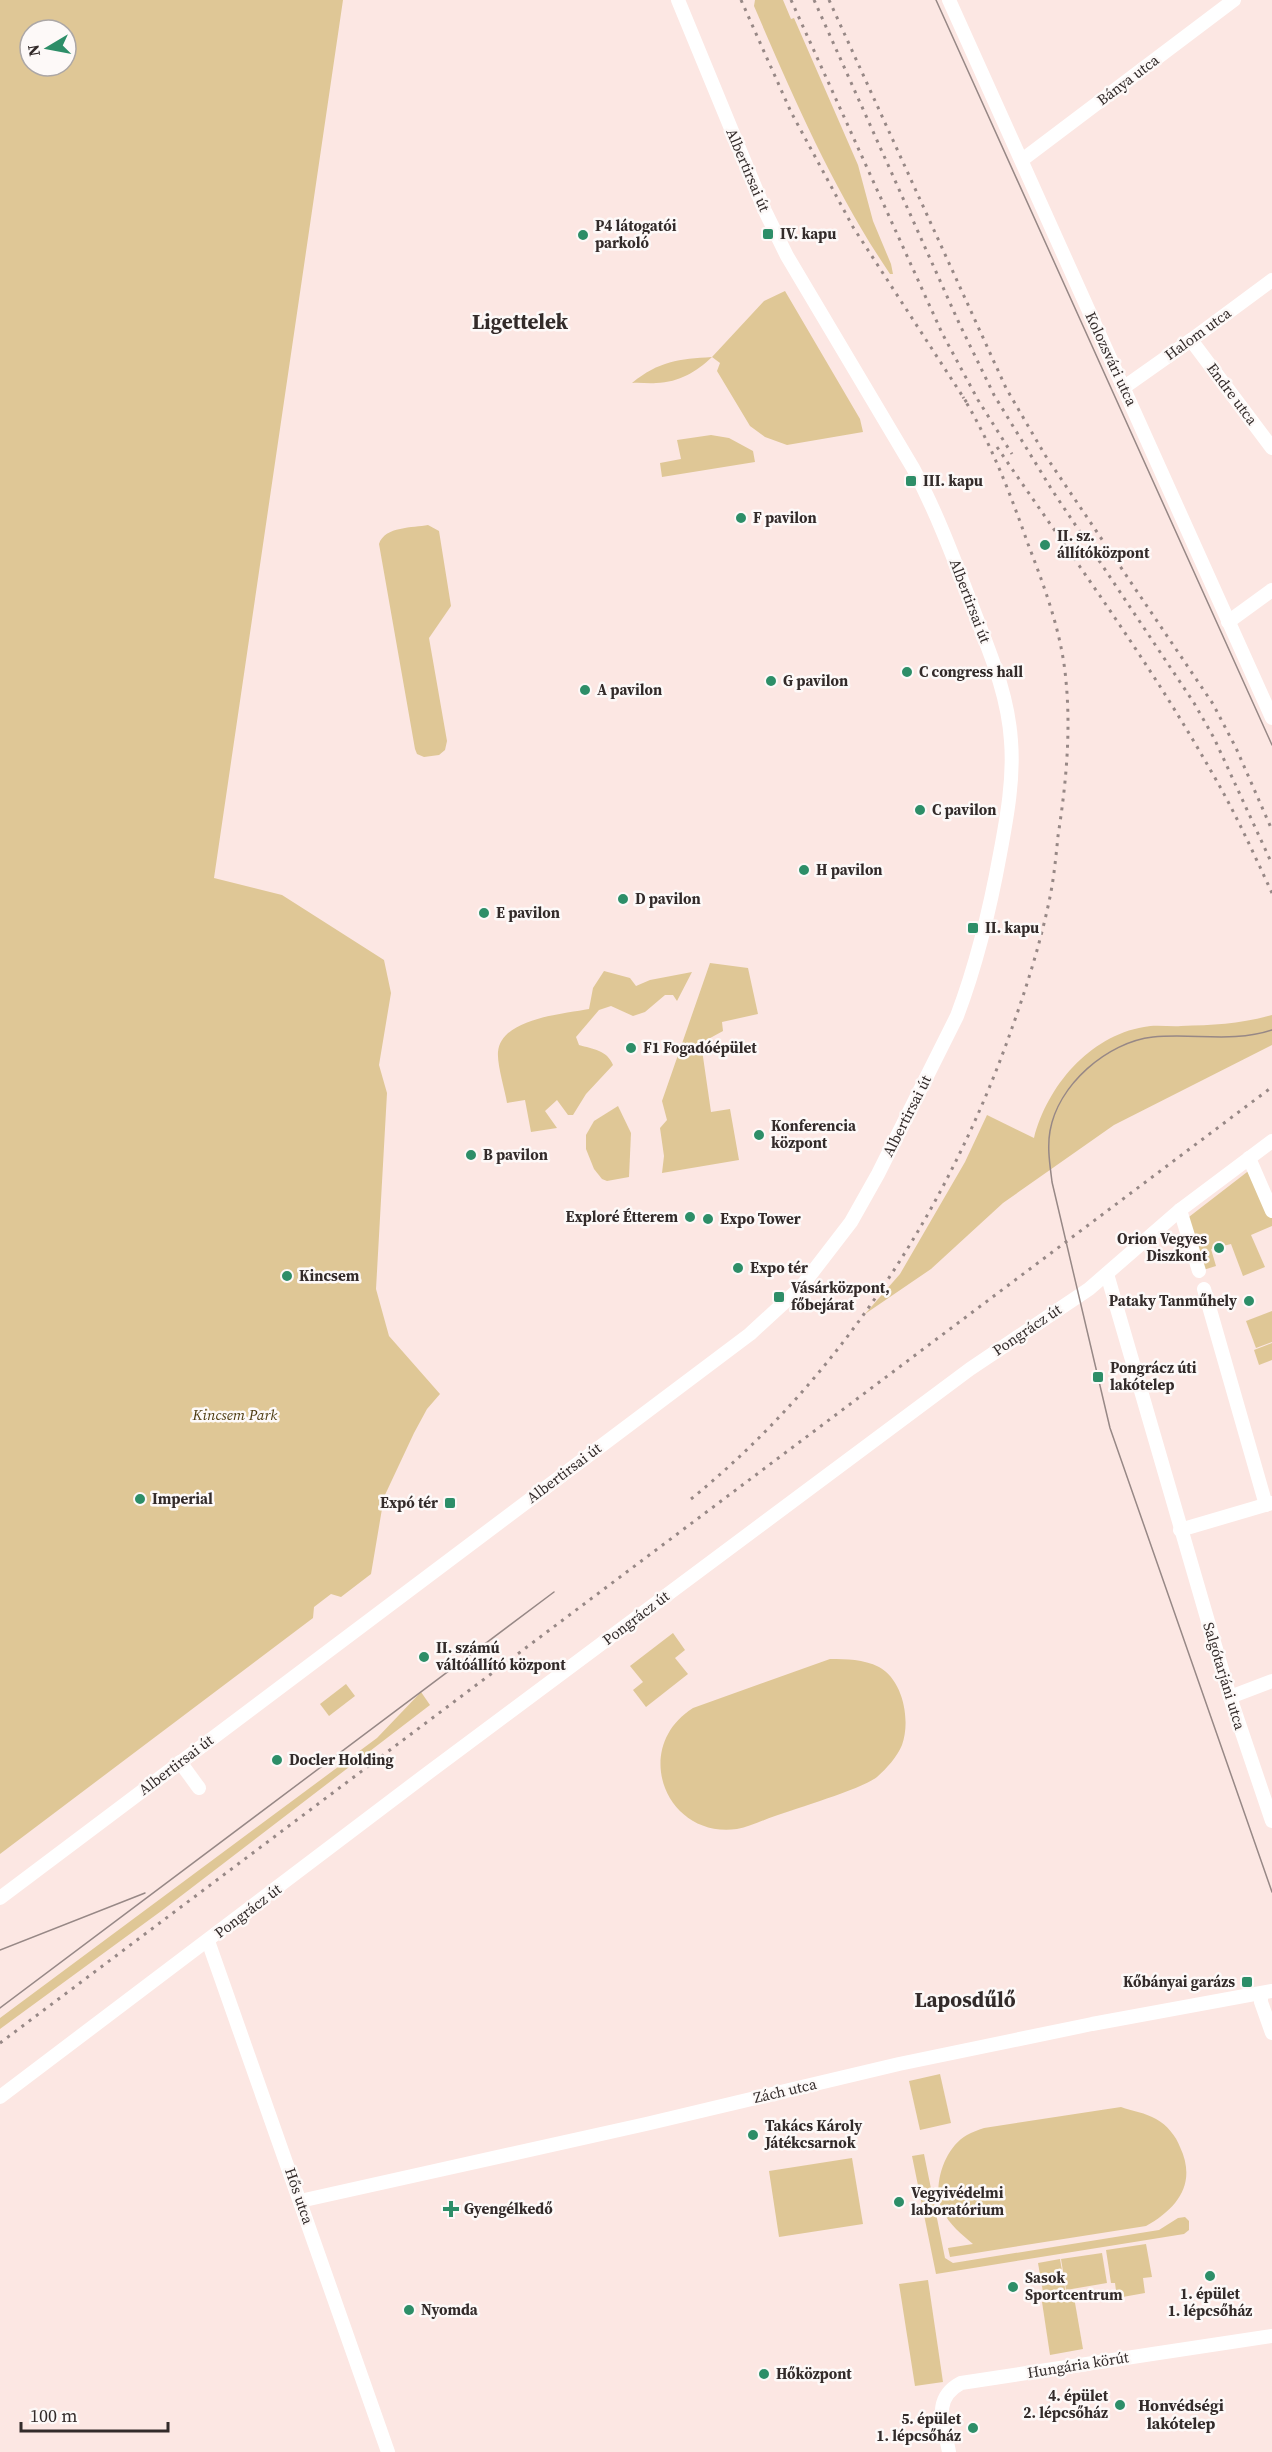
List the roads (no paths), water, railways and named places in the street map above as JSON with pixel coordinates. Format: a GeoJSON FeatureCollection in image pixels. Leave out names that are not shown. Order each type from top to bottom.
{"type":"FeatureCollection","features":[{"type":"Feature","properties":{"kind":"street","name":"Albertirsai út"},"geometry":{"type":"LineString","coordinates":[[0,1898],[750,1334],[801,1287],[851,1222],[863,1202],[957,1016],[991,901],[1009,799],[1011,742],[1008,711],[998,670],[929,498],[800,282],[765,211],[678,0]]}},
{"type":"Feature","properties":{"kind":"street","name":"Kolozsvári utca"},"geometry":{"type":"LineString","coordinates":[[949,0],[1272,718]]}},
{"type":"Feature","properties":{"kind":"street","name":"Bánya utca"},"geometry":{"type":"LineString","coordinates":[[1022,160],[1234,0]]}},
{"type":"Feature","properties":{"kind":"street","name":"Halom utca"},"geometry":{"type":"LineString","coordinates":[[1123,387],[1272,280]]}},
{"type":"Feature","properties":{"kind":"street","name":"Endre utca"},"geometry":{"type":"LineString","coordinates":[[1191,340],[1272,448]]}},
{"type":"Feature","properties":{"kind":"street"},"geometry":{"type":"LineString","coordinates":[[1228,622],[1272,590]]}},
{"type":"Feature","properties":{"kind":"street","name":"Pongrácz út"},"geometry":{"type":"LineString","coordinates":[[0,2097],[428,1773],[970,1369],[1089,1289],[1180,1210],[1272,1141]]}},
{"type":"Feature","properties":{"kind":"street"},"geometry":{"type":"LineString","coordinates":[[1249,1158],[1272,1211]]}},
{"type":"Feature","properties":{"kind":"street"},"geometry":{"type":"LineString","coordinates":[[1180,1210],[1199,1271]]}},
{"type":"Feature","properties":{"kind":"street","name":"Salgótarjáni utca"},"geometry":{"type":"LineString","coordinates":[[1107,1274],[1230,1697],[1272,1821]]}},
{"type":"Feature","properties":{"kind":"street"},"geometry":{"type":"LineString","coordinates":[[1180,1530],[1269,1504],[1204,1290]]}},
{"type":"Feature","properties":{"kind":"street"},"geometry":{"type":"LineString","coordinates":[[1230,1697],[1272,1681]]}},
{"type":"Feature","properties":{"kind":"street"},"geometry":{"type":"LineString","coordinates":[[180,1762],[199,1788]]}},
{"type":"Feature","properties":{"kind":"street","name":"Hős utca"},"geometry":{"type":"LineString","coordinates":[[208,1941],[388,2452]]}},
{"type":"Feature","properties":{"kind":"street"},"geometry":{"type":"LineString","coordinates":[[1266,1992],[1261,2002],[1272,2033]]}},
{"type":"Feature","properties":{"kind":"street","name":"Zách utca"},"geometry":{"type":"LineString","coordinates":[[300,2201],[646,2124],[898,2064],[1082,2026],[1266,1992]]}},
{"type":"Feature","properties":{"kind":"street","name":"Hungária körút"},"geometry":{"type":"LineString","coordinates":[[949,2452],[941,2413],[944,2398],[951,2388],[961,2383],[1272,2336]]}},
{"type":"Feature","properties":{"kind":"tram line"},"geometry":{"type":"LineString","coordinates":[[936,0],[1272,745]]}},
{"type":"Feature","properties":{"kind":"tram line"},"geometry":{"type":"LineString","coordinates":[[1272,1030],[1228,1037],[1153,1037],[1119,1047],[1102,1057],[1074,1082],[1055,1114],[1049,1144],[1052,1182],[1110,1428],[1272,1892]]}},
{"type":"Feature","properties":{"kind":"tram line"},"geometry":{"type":"LineString","coordinates":[[0,2008],[554,1592]]}},
{"type":"Feature","properties":{"kind":"tram line"},"geometry":{"type":"LineString","coordinates":[[0,1950],[145,1893]]}},
{"type":"Feature","properties":{"kind":"railway"},"geometry":{"type":"LineString","coordinates":[[741,0],[791,112],[853,227],[967,403]]}},
{"type":"Feature","properties":{"kind":"railway"},"geometry":{"type":"LineString","coordinates":[[791,0],[942,333],[978,400],[1012,454]]}},
{"type":"Feature","properties":{"kind":"railway"},"geometry":{"type":"LineString","coordinates":[[814,0],[959,323],[994,395],[1052,490],[1194,703],[1214,738],[1272,864]]}},
{"type":"Feature","properties":{"kind":"railway"},"geometry":{"type":"LineString","coordinates":[[829,0],[1006,388],[1045,455],[1213,704],[1236,748],[1272,830]]}},
{"type":"Feature","properties":{"kind":"railway"},"geometry":{"type":"LineString","coordinates":[[691,1499],[745,1451],[795,1400],[884,1286],[922,1224],[956,1161],[986,1095],[1018,1012],[1042,930],[1053,882],[1065,778],[1068,720],[1064,663],[1052,611],[1041,577],[991,450],[963,397]]}},
{"type":"Feature","properties":{"kind":"railway"},"geometry":{"type":"LineString","coordinates":[[997,447],[1161,688],[1228,801],[1272,893]]}},
{"type":"Feature","properties":{"kind":"railway"},"geometry":{"type":"LineString","coordinates":[[0,2043],[1272,1087]]}},
{"type":"Feature","properties":{"kind":"place","name":"IV. kapu"},"geometry":{"type":"Point","coordinates":[768,234]}},
{"type":"Feature","properties":{"kind":"place","name":"P4 látogatói parkoló"},"geometry":{"type":"Point","coordinates":[583,235]}},
{"type":"Feature","properties":{"kind":"place","name":"III. kapu"},"geometry":{"type":"Point","coordinates":[911,481]}},
{"type":"Feature","properties":{"kind":"place","name":"F pavilon"},"geometry":{"type":"Point","coordinates":[741,518]}},
{"type":"Feature","properties":{"kind":"place","name":"II. sz. állítóközpont"},"geometry":{"type":"Point","coordinates":[1045,545]}},
{"type":"Feature","properties":{"kind":"place","name":"C congress hall"},"geometry":{"type":"Point","coordinates":[907,672]}},
{"type":"Feature","properties":{"kind":"place","name":"G pavilon"},"geometry":{"type":"Point","coordinates":[771,681]}},
{"type":"Feature","properties":{"kind":"place","name":"A pavilon"},"geometry":{"type":"Point","coordinates":[585,690]}},
{"type":"Feature","properties":{"kind":"place","name":"C pavilon"},"geometry":{"type":"Point","coordinates":[920,810]}},
{"type":"Feature","properties":{"kind":"place","name":"H pavilon"},"geometry":{"type":"Point","coordinates":[804,870]}},
{"type":"Feature","properties":{"kind":"place","name":"D pavilon"},"geometry":{"type":"Point","coordinates":[623,899]}},
{"type":"Feature","properties":{"kind":"place","name":"E pavilon"},"geometry":{"type":"Point","coordinates":[484,913]}},
{"type":"Feature","properties":{"kind":"place","name":"II. kapu"},"geometry":{"type":"Point","coordinates":[973,928]}},
{"type":"Feature","properties":{"kind":"place","name":"F1 Fogadóépület"},"geometry":{"type":"Point","coordinates":[631,1048]}},
{"type":"Feature","properties":{"kind":"place","name":"Konferencia központ"},"geometry":{"type":"Point","coordinates":[759,1135]}},
{"type":"Feature","properties":{"kind":"place","name":"B pavilon"},"geometry":{"type":"Point","coordinates":[471,1155]}},
{"type":"Feature","properties":{"kind":"place","name":"Exploré Étterem"},"geometry":{"type":"Point","coordinates":[690,1217]}},
{"type":"Feature","properties":{"kind":"place","name":"Expo Tower"},"geometry":{"type":"Point","coordinates":[708,1219]}},
{"type":"Feature","properties":{"kind":"place","name":"Orion Vegyes Diszkont"},"geometry":{"type":"Point","coordinates":[1219,1248]}},
{"type":"Feature","properties":{"kind":"place","name":"Expo tér"},"geometry":{"type":"Point","coordinates":[738,1268]}},
{"type":"Feature","properties":{"kind":"place","name":"Kincsem"},"geometry":{"type":"Point","coordinates":[287,1276]}},
{"type":"Feature","properties":{"kind":"place","name":"Vásárközpont, főbejárat"},"geometry":{"type":"Point","coordinates":[779,1297]}},
{"type":"Feature","properties":{"kind":"place","name":"Pataky Tanműhely"},"geometry":{"type":"Point","coordinates":[1249,1301]}},
{"type":"Feature","properties":{"kind":"place","name":"Pongrácz úti lakótelep"},"geometry":{"type":"Point","coordinates":[1098,1377]}},
{"type":"Feature","properties":{"kind":"place","name":"Imperial"},"geometry":{"type":"Point","coordinates":[140,1499]}},
{"type":"Feature","properties":{"kind":"place","name":"Expó tér"},"geometry":{"type":"Point","coordinates":[450,1503]}},
{"type":"Feature","properties":{"kind":"place","name":"II. számú váltóállító központ"},"geometry":{"type":"Point","coordinates":[424,1657]}},
{"type":"Feature","properties":{"kind":"place","name":"Docler Holding"},"geometry":{"type":"Point","coordinates":[277,1760]}},
{"type":"Feature","properties":{"kind":"place","name":"Kőbányai garázs"},"geometry":{"type":"Point","coordinates":[1247,1982]}},
{"type":"Feature","properties":{"kind":"place","name":"Takács Károly Játékcsarnok"},"geometry":{"type":"Point","coordinates":[753,2135]}},
{"type":"Feature","properties":{"kind":"place","name":"Vegyivédelmi laboratórium"},"geometry":{"type":"Point","coordinates":[899,2202]}},
{"type":"Feature","properties":{"kind":"place","name":"Gyengélkedő"},"geometry":{"type":"Point","coordinates":[451,2209]}},
{"type":"Feature","properties":{"kind":"place","name":"1. épület 1. lépcsőház"},"geometry":{"type":"Point","coordinates":[1210,2276]}},
{"type":"Feature","properties":{"kind":"place","name":"Sasok Sportcentrum"},"geometry":{"type":"Point","coordinates":[1013,2287]}},
{"type":"Feature","properties":{"kind":"place","name":"Nyomda"},"geometry":{"type":"Point","coordinates":[409,2310]}},
{"type":"Feature","properties":{"kind":"place","name":"Hőközpont"},"geometry":{"type":"Point","coordinates":[764,2374]}},
{"type":"Feature","properties":{"kind":"place","name":"4. épület 2. lépcsőház"},"geometry":{"type":"Point","coordinates":[1120,2405]}},
{"type":"Feature","properties":{"kind":"place","name":"5. épület 1. lépcsőház"},"geometry":{"type":"Point","coordinates":[973,2428]}},
{"type":"Feature","properties":{"kind":"district","name":"Ligettelek"},"geometry":{"type":"Point","coordinates":[520,322]}},
{"type":"Feature","properties":{"kind":"district","name":"Laposdűlő"},"geometry":{"type":"Point","coordinates":[965,2000]}},
{"type":"Feature","properties":{"kind":"district","name":"Honvédségi lakótelep"},"geometry":{"type":"Point","coordinates":[1181,2414]}},
{"type":"Feature","properties":{"kind":"park label","name":"Kincsem Park"},"geometry":{"type":"Point","coordinates":[235,1415]}}]}
